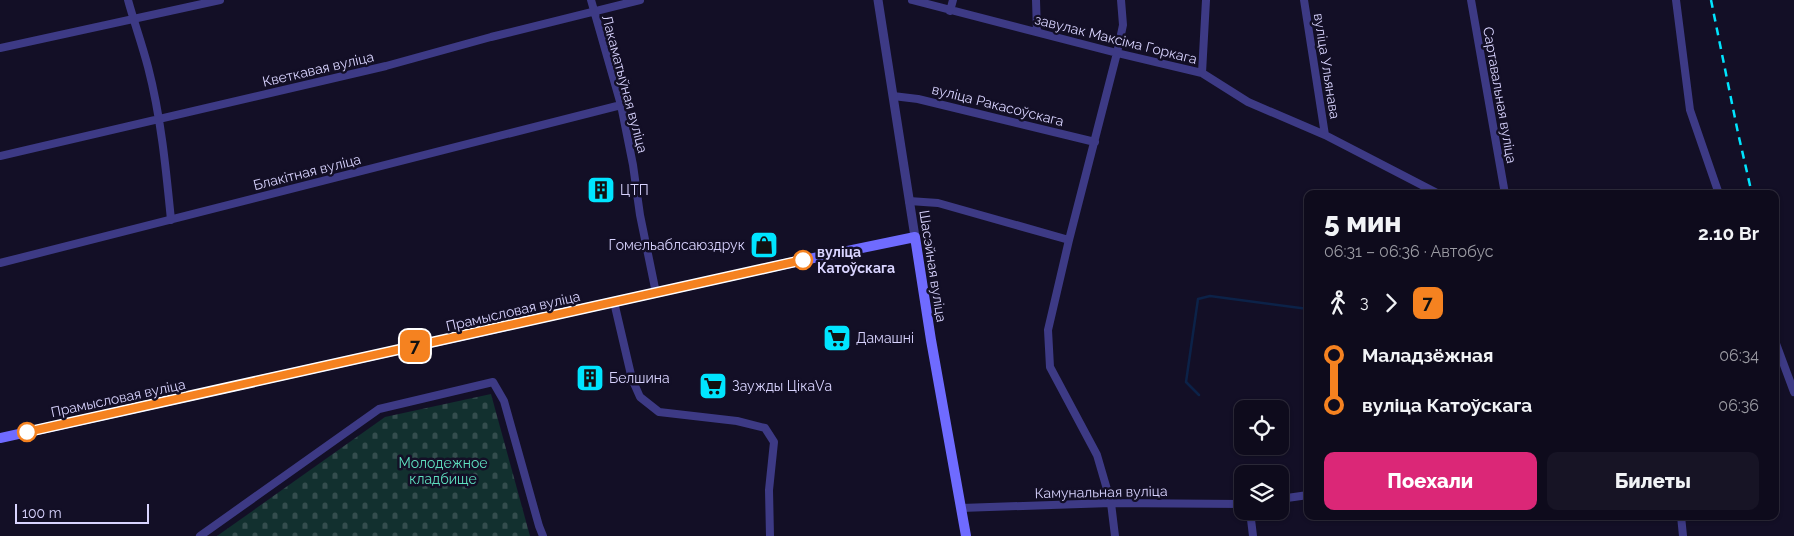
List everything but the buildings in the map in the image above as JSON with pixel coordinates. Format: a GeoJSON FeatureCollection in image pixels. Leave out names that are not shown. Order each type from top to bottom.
{"type":"FeatureCollection","features":[{"type":"Feature","properties":{"kind":"main road","name":"Прамысловая вуліца"},"geometry":{"type":"LineString","coordinates":[[0,438],[915,237]]}},
{"type":"Feature","properties":{"kind":"main road","name":"Шасэйная вуліца"},"geometry":{"type":"LineString","coordinates":[[915,237],[931,340],[966,536]]}},
{"type":"Feature","properties":{"kind":"street"},"geometry":{"type":"LineString","coordinates":[[128,0],[148,67],[158,118],[166,168],[171,220]]}},
{"type":"Feature","properties":{"kind":"street"},"geometry":{"type":"LineString","coordinates":[[0,48],[220,0]]}},
{"type":"Feature","properties":{"kind":"street","name":"Лакаматыўная вуліца"},"geometry":{"type":"LineString","coordinates":[[591,0],[621,105],[656,293]]}},
{"type":"Feature","properties":{"kind":"street","name":"Кветкавая вуліца"},"geometry":{"type":"LineString","coordinates":[[0,156],[386,66],[491,37],[640,0]]}},
{"type":"Feature","properties":{"kind":"street","name":"Шасэйная вуліца"},"geometry":{"type":"LineString","coordinates":[[878,0],[915,237]]}},
{"type":"Feature","properties":{"kind":"street","name":"завулак Максіма Горкага"},"geometry":{"type":"LineString","coordinates":[[912,0],[1202,73],[1248,102],[1325,135],[1431,190]]}},
{"type":"Feature","properties":{"kind":"street"},"geometry":{"type":"LineString","coordinates":[[950,11],[953,0]]}},
{"type":"Feature","properties":{"kind":"street"},"geometry":{"type":"LineString","coordinates":[[1036,0],[1037,32]]}},
{"type":"Feature","properties":{"kind":"street"},"geometry":{"type":"LineString","coordinates":[[1115,536],[1111,502],[1098,455],[1050,367],[1048,330],[1117,53],[1123,25],[1121,0]]}},
{"type":"Feature","properties":{"kind":"street"},"geometry":{"type":"LineString","coordinates":[[1202,73],[1206,0]]}},
{"type":"Feature","properties":{"kind":"street","name":"вуліца Ульянава"},"geometry":{"type":"LineString","coordinates":[[1304,0],[1325,135]]}},
{"type":"Feature","properties":{"kind":"street","name":"Сартавальная вуліца"},"geometry":{"type":"LineString","coordinates":[[1471,0],[1504,190]]}},
{"type":"Feature","properties":{"kind":"street"},"geometry":{"type":"LineString","coordinates":[[1676,0],[1690,110],[1717,190]]}},
{"type":"Feature","properties":{"kind":"street","name":"вуліца Ракасоўскага"},"geometry":{"type":"LineString","coordinates":[[893,96],[918,99],[1096,142]]}},
{"type":"Feature","properties":{"kind":"street","name":"Блакітная вуліца"},"geometry":{"type":"LineString","coordinates":[[0,263],[621,105]]}},
{"type":"Feature","properties":{"kind":"street"},"geometry":{"type":"LineString","coordinates":[[909,200],[938,204],[1069,240]]}},
{"type":"Feature","properties":{"kind":"street"},"geometry":{"type":"LineString","coordinates":[[614,302],[632,379],[640,397],[659,412],[737,421],[765,428],[774,442],[769,490],[770,536]]}},
{"type":"Feature","properties":{"kind":"street"},"geometry":{"type":"LineString","coordinates":[[1779,352],[1794,392]]}},
{"type":"Feature","properties":{"kind":"street"},"geometry":{"type":"LineString","coordinates":[[200,536],[379,409],[493,382],[504,401],[538,526],[543,536]]}},
{"type":"Feature","properties":{"kind":"street"},"geometry":{"type":"LineString","coordinates":[[1289,498],[1304,496]]}},
{"type":"Feature","properties":{"kind":"street","name":"Камунальная вуліца"},"geometry":{"type":"LineString","coordinates":[[961,508],[1111,502],[1234,504]]}},
{"type":"Feature","properties":{"kind":"street"},"geometry":{"type":"LineString","coordinates":[[1251,520],[1252,536]]}},
{"type":"Feature","properties":{"kind":"street"},"geometry":{"type":"LineString","coordinates":[[1682,520],[1684,536]]}},
{"type":"Feature","properties":{"kind":"green space","name":"Молодежное кладбище"},"geometry":{"type":"Polygon","coordinates":[[[491,394],[530,536],[217,536],[385,417],[491,394]]]}},
{"type":"Feature","properties":{"kind":"waterway"},"geometry":{"type":"LineString","coordinates":[[1199,395],[1186,382],[1198,299],[1210,296],[1304,308]]}},
{"type":"Feature","properties":{"kind":"railway"},"geometry":{"type":"LineString","coordinates":[[1711,0],[1751,190]]}},
{"type":"Feature","properties":{"kind":"bus line","name":"7"},"geometry":{"type":"LineString","coordinates":[[27,432],[803,260]]}},
{"type":"Feature","properties":{"kind":"place","name":"ЦТП"},"geometry":{"type":"Point","coordinates":[601,190]}},
{"type":"Feature","properties":{"kind":"place","name":"Гомельаблсаюздрук"},"geometry":{"type":"Point","coordinates":[764,245]}},
{"type":"Feature","properties":{"kind":"place","name":"вуліца Катоўскага"},"geometry":{"type":"Point","coordinates":[803,260]}},
{"type":"Feature","properties":{"kind":"place","name":"Дамашні"},"geometry":{"type":"Point","coordinates":[837,338]}},
{"type":"Feature","properties":{"kind":"place","name":"Белшина"},"geometry":{"type":"Point","coordinates":[590,378]}},
{"type":"Feature","properties":{"kind":"place","name":"Заужды ЦікаVа"},"geometry":{"type":"Point","coordinates":[713,386]}}]}
